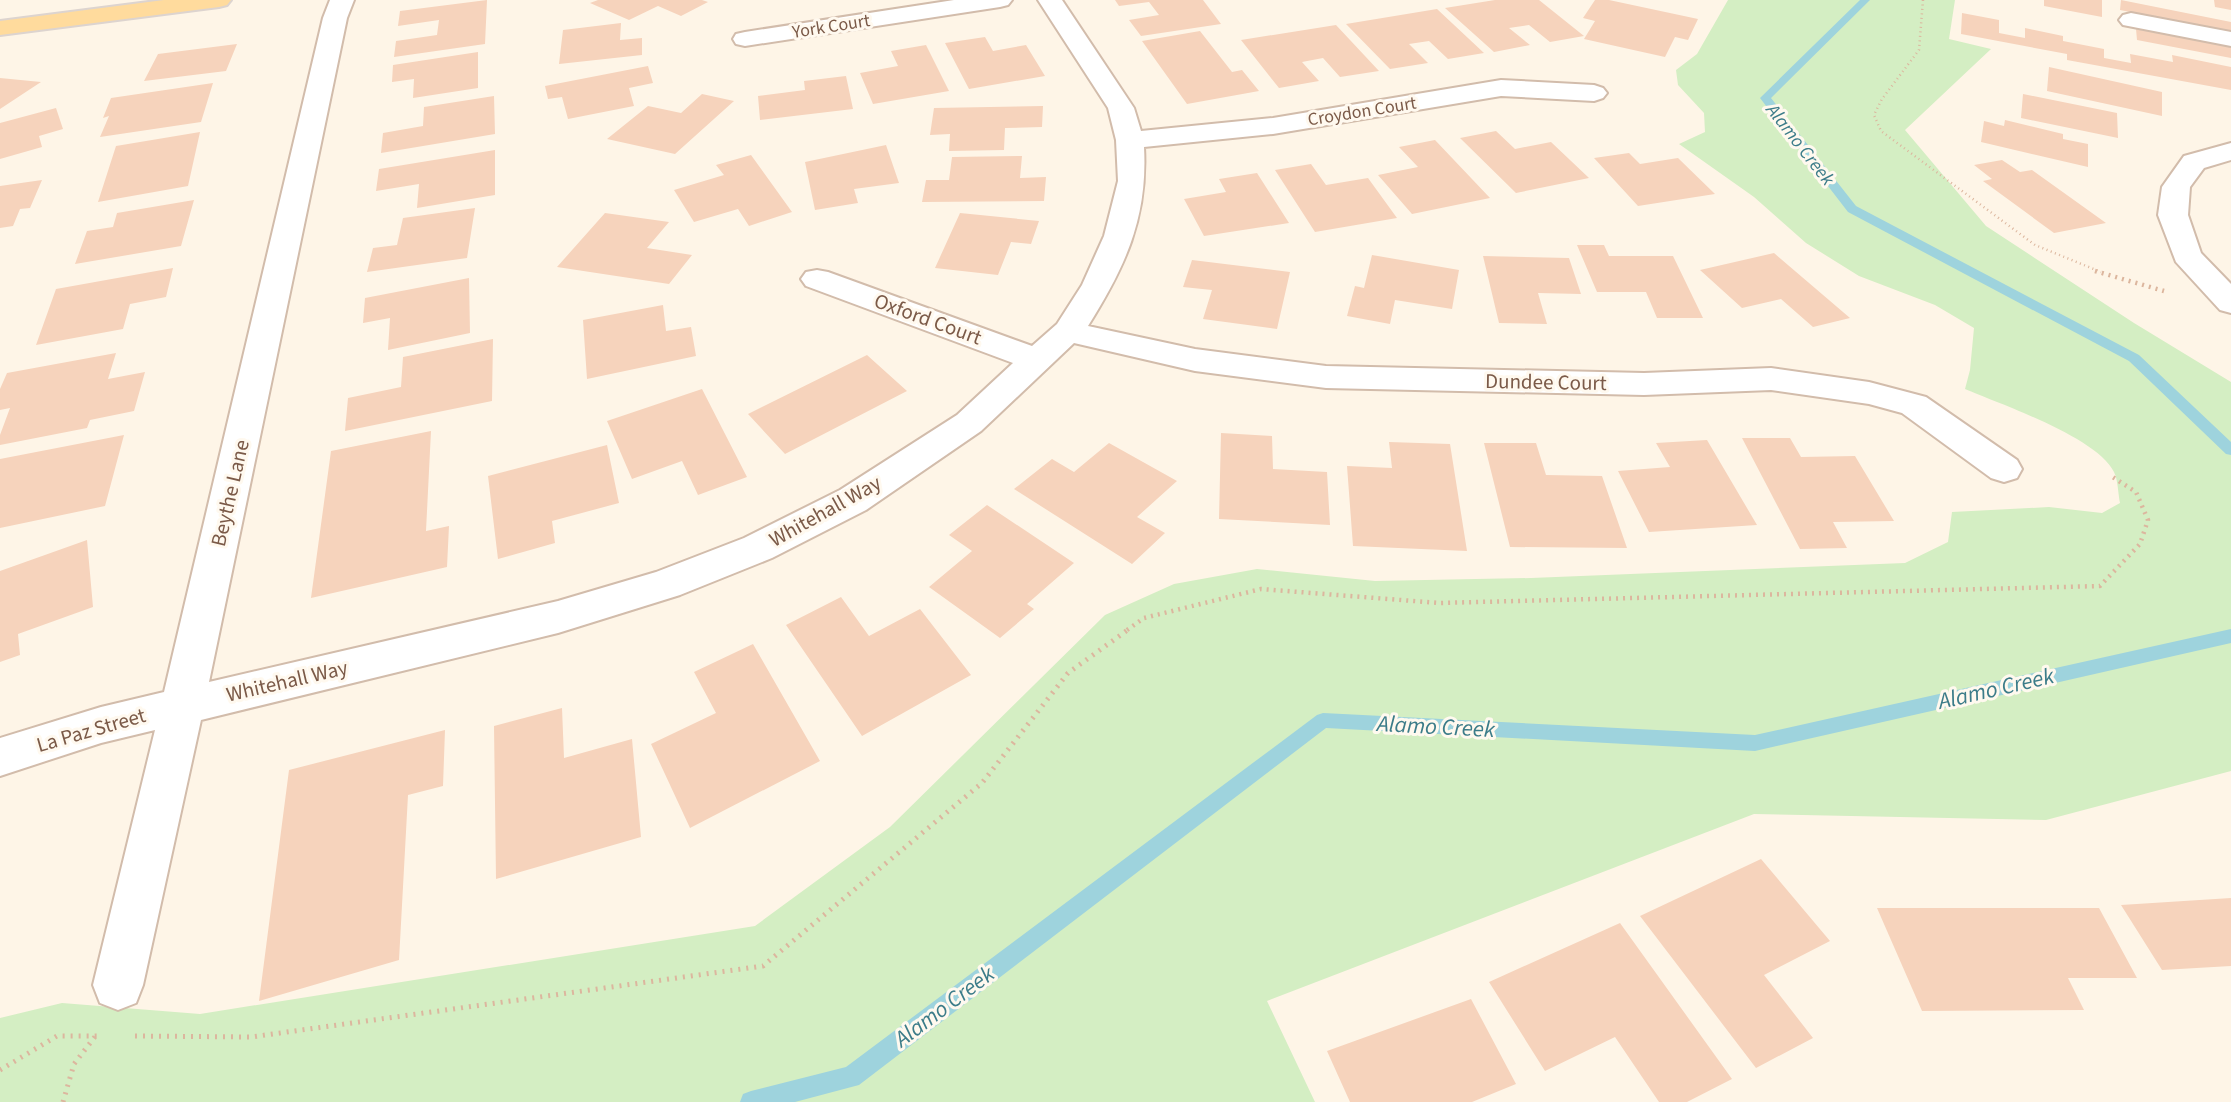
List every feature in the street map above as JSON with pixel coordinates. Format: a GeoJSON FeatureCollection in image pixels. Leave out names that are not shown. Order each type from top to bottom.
{"type":"FeatureCollection","features":[{"type":"Feature","properties":{"kind":"main road"},"geometry":{"type":"LineString","coordinates":[[0,28],[219,0]]}},
{"type":"Feature","properties":{"kind":"street","name":"Beythe Lane"},"geometry":{"type":"LineString","coordinates":[[118,985],[335,18],[342,0]]}},
{"type":"Feature","properties":{"kind":"street","name":"York Court"},"geometry":{"type":"LineString","coordinates":[[744,39],[1000,0]]}},
{"type":"Feature","properties":{"kind":"street","name":"Whitehall Way"},"geometry":{"type":"LineString","coordinates":[[183,704],[558,617],[666,584],[758,548],[853,500],[969,422],[1068,331],[1098,285],[1119,236],[1132,181],[1130,140],[1121,108],[1050,0]]}},
{"type":"Feature","properties":{"kind":"street"},"geometry":{"type":"LineString","coordinates":[[2131,20],[2231,39]]}},
{"type":"Feature","properties":{"kind":"street","name":"Croydon Court"},"geometry":{"type":"LineString","coordinates":[[1130,140],[1273,125],[1501,88],[1594,93]]}},
{"type":"Feature","properties":{"kind":"street"},"geometry":{"type":"LineString","coordinates":[[2231,151],[2194,162],[2176,187],[2173,215],[2187,256],[2231,303]]}},
{"type":"Feature","properties":{"kind":"street","name":"Oxford Court"},"geometry":{"type":"LineString","coordinates":[[817,278],[1037,360]]}},
{"type":"Feature","properties":{"kind":"street","name":"Dundee Court"},"geometry":{"type":"LineString","coordinates":[[1068,331],[1195,360],[1326,377],[1644,384],[1771,379],[1869,393],[1913,405],[2004,469]]}},
{"type":"Feature","properties":{"kind":"street","name":"La Paz Street"},"geometry":{"type":"LineString","coordinates":[[0,757],[85,729],[183,704]]}},
{"type":"Feature","properties":{"kind":"path"},"geometry":{"type":"LineString","coordinates":[[1923,0],[1919,50],[1882,99],[1874,115],[1881,131],[2035,245],[2061,258],[2165,292],[2231,303]]}},
{"type":"Feature","properties":{"kind":"path"},"geometry":{"type":"LineString","coordinates":[[122,1036],[251,1037],[763,966],[982,783],[1068,673],[1144,618],[1261,589],[1439,603],[2100,586],[2140,544],[2148,520],[2136,492],[2111,476]]}},
{"type":"Feature","properties":{"kind":"path"},"geometry":{"type":"LineString","coordinates":[[0,1070],[57,1035],[109,1036]]}},
{"type":"Feature","properties":{"kind":"path"},"geometry":{"type":"LineString","coordinates":[[63,1102],[74,1064]]}},
{"type":"Feature","properties":{"kind":"green space"},"geometry":{"type":"Polygon","coordinates":[[[1728,0],[1955,0],[1949,39],[1991,49],[1905,130],[1986,226],[2134,323],[2231,382],[2231,771],[2046,820],[1754,814],[1267,1001],[1315,1102],[0,1102],[0,1018],[62,1003],[200,1014],[755,926],[890,827],[1105,615],[1174,584],[1257,569],[1375,581],[1531,578],[1905,563],[1948,542],[1952,512],[2049,507],[2102,513],[2120,503],[2114,472],[2104,459],[2088,446],[2046,423],[1965,389],[1970,370],[1974,328],[1935,305],[1859,276],[1806,243],[1754,197],[1679,144],[1705,132],[1704,113],[1678,85],[1676,70],[1697,54],[1728,0]]]}},
{"type":"Feature","properties":{"kind":"building"},"geometry":{"type":"Polygon","coordinates":[[[487,0],[485,44],[394,57],[396,41],[437,35],[439,20],[398,26],[400,11],[487,0]]]}},
{"type":"Feature","properties":{"kind":"building"},"geometry":{"type":"Polygon","coordinates":[[[598,0],[708,2],[681,16],[658,6],[629,20],[590,3],[598,0]]]}},
{"type":"Feature","properties":{"kind":"building"},"geometry":{"type":"Polygon","coordinates":[[[1115,0],[1203,0],[1221,24],[1141,36],[1129,20],[1159,15],[1149,2],[1119,6],[1115,0]]]}},
{"type":"Feature","properties":{"kind":"building"},"geometry":{"type":"Polygon","coordinates":[[[1495,0],[1539,0],[1584,36],[1550,42],[1529,25],[1509,28],[1530,45],[1494,52],[1445,8],[1495,0]]]}},
{"type":"Feature","properties":{"kind":"building"},"geometry":{"type":"Polygon","coordinates":[[[1595,0],[1609,0],[1698,19],[1688,40],[1675,37],[1665,57],[1584,39],[1595,21],[1583,18],[1595,0]]]}},
{"type":"Feature","properties":{"kind":"building"},"geometry":{"type":"Polygon","coordinates":[[[2044,0],[2102,0],[2102,17],[2044,6],[2044,0]]]}},
{"type":"Feature","properties":{"kind":"building"},"geometry":{"type":"Polygon","coordinates":[[[2121,0],[2231,22],[2231,32],[2120,10],[2121,0]]]}},
{"type":"Feature","properties":{"kind":"building"},"geometry":{"type":"Polygon","coordinates":[[[2214,0],[2231,0],[2231,10],[2215,7],[2214,0]]]}},
{"type":"Feature","properties":{"kind":"building"},"geometry":{"type":"Polygon","coordinates":[[[1437,9],[1484,53],[1448,59],[1429,41],[1409,44],[1428,63],[1390,69],[1346,24],[1437,9]]]}},
{"type":"Feature","properties":{"kind":"building"},"geometry":{"type":"Polygon","coordinates":[[[1962,13],[1999,20],[1999,33],[2025,38],[2025,28],[2063,36],[2063,41],[2104,49],[2104,58],[2131,63],[2130,54],[2173,62],[2172,55],[2231,67],[2231,90],[2067,60],[2067,54],[1961,34],[1962,13]]]}},
{"type":"Feature","properties":{"kind":"building"},"geometry":{"type":"Polygon","coordinates":[[[621,23],[620,40],[642,38],[642,55],[559,64],[563,30],[621,23]]]}},
{"type":"Feature","properties":{"kind":"building"},"geometry":{"type":"Polygon","coordinates":[[[1336,25],[1379,71],[1340,77],[1323,58],[1302,62],[1319,81],[1279,88],[1241,40],[1336,25]]]}},
{"type":"Feature","properties":{"kind":"building"},"geometry":{"type":"Polygon","coordinates":[[[2136,29],[2231,47],[2231,58],[2137,40],[2136,29]]]}},
{"type":"Feature","properties":{"kind":"building"},"geometry":{"type":"Polygon","coordinates":[[[1200,31],[1232,72],[1242,70],[1259,91],[1187,104],[1142,41],[1200,31]]]}},
{"type":"Feature","properties":{"kind":"building"},"geometry":{"type":"Polygon","coordinates":[[[985,37],[993,51],[1026,45],[1045,76],[969,89],[945,43],[985,37]]]}},
{"type":"Feature","properties":{"kind":"building"},"geometry":{"type":"Polygon","coordinates":[[[237,44],[226,71],[144,81],[158,54],[237,44]]]}},
{"type":"Feature","properties":{"kind":"building"},"geometry":{"type":"Polygon","coordinates":[[[926,45],[949,91],[873,104],[860,73],[898,66],[891,51],[926,45]]]}},
{"type":"Feature","properties":{"kind":"building"},"geometry":{"type":"Polygon","coordinates":[[[478,52],[478,88],[413,98],[414,79],[392,82],[393,65],[478,52]]]}},
{"type":"Feature","properties":{"kind":"building"},"geometry":{"type":"Polygon","coordinates":[[[648,66],[653,83],[629,88],[634,106],[568,119],[562,97],[548,99],[545,86],[648,66]]]}},
{"type":"Feature","properties":{"kind":"building"},"geometry":{"type":"Polygon","coordinates":[[[2049,67],[2162,92],[2162,116],[2047,91],[2049,67]]]}},
{"type":"Feature","properties":{"kind":"building"},"geometry":{"type":"Polygon","coordinates":[[[846,76],[853,109],[760,120],[758,96],[805,90],[804,81],[846,76]]]}},
{"type":"Feature","properties":{"kind":"building"},"geometry":{"type":"Polygon","coordinates":[[[0,78],[41,82],[0,109],[0,78]]]}},
{"type":"Feature","properties":{"kind":"building"},"geometry":{"type":"Polygon","coordinates":[[[213,83],[201,122],[100,137],[109,116],[103,118],[111,98],[213,83]]]}},
{"type":"Feature","properties":{"kind":"building"},"geometry":{"type":"Polygon","coordinates":[[[702,94],[734,101],[675,154],[607,139],[648,106],[681,113],[702,94]]]}},
{"type":"Feature","properties":{"kind":"building"},"geometry":{"type":"Polygon","coordinates":[[[2023,94],[2117,113],[2118,138],[2021,118],[2023,94]]]}},
{"type":"Feature","properties":{"kind":"building"},"geometry":{"type":"Polygon","coordinates":[[[494,96],[495,134],[381,153],[383,133],[423,126],[424,107],[494,96]]]}},
{"type":"Feature","properties":{"kind":"building"},"geometry":{"type":"Polygon","coordinates":[[[1043,106],[1042,127],[1005,128],[1004,150],[949,151],[950,134],[930,135],[934,108],[1043,106]]]}},
{"type":"Feature","properties":{"kind":"building"},"geometry":{"type":"Polygon","coordinates":[[[56,108],[63,129],[39,136],[42,147],[0,159],[0,123],[56,108]]]}},
{"type":"Feature","properties":{"kind":"building"},"geometry":{"type":"Polygon","coordinates":[[[2005,120],[2063,134],[2063,139],[2088,144],[2088,167],[1981,142],[1984,121],[2004,126],[2005,120]]]}},
{"type":"Feature","properties":{"kind":"building"},"geometry":{"type":"Polygon","coordinates":[[[1496,131],[1515,149],[1551,142],[1589,178],[1516,193],[1460,138],[1496,131]]]}},
{"type":"Feature","properties":{"kind":"building"},"geometry":{"type":"Polygon","coordinates":[[[200,132],[188,186],[98,202],[116,146],[200,132]]]}},
{"type":"Feature","properties":{"kind":"building"},"geometry":{"type":"Polygon","coordinates":[[[1435,140],[1490,198],[1412,214],[1378,175],[1418,167],[1399,147],[1435,140]]]}},
{"type":"Feature","properties":{"kind":"building"},"geometry":{"type":"Polygon","coordinates":[[[886,145],[899,183],[854,189],[858,203],[815,210],[805,162],[886,145]]]}},
{"type":"Feature","properties":{"kind":"building"},"geometry":{"type":"Polygon","coordinates":[[[495,150],[495,195],[417,208],[419,184],[376,191],[379,169],[495,150]]]}},
{"type":"Feature","properties":{"kind":"building"},"geometry":{"type":"Polygon","coordinates":[[[1629,153],[1640,164],[1678,158],[1715,194],[1638,206],[1594,158],[1629,153]]]}},
{"type":"Feature","properties":{"kind":"building"},"geometry":{"type":"Polygon","coordinates":[[[751,155],[792,212],[749,226],[738,209],[694,222],[674,190],[724,175],[716,165],[751,155]]]}},
{"type":"Feature","properties":{"kind":"building"},"geometry":{"type":"Polygon","coordinates":[[[1022,156],[1020,178],[1046,177],[1044,201],[922,202],[926,180],[949,180],[952,157],[1022,156]]]}},
{"type":"Feature","properties":{"kind":"building"},"geometry":{"type":"Polygon","coordinates":[[[2002,160],[2020,172],[2032,170],[2106,223],[2054,233],[1983,181],[1992,179],[1974,165],[2002,160]]]}},
{"type":"Feature","properties":{"kind":"building"},"geometry":{"type":"Polygon","coordinates":[[[1311,164],[1326,185],[1368,178],[1397,218],[1315,232],[1275,170],[1311,164]]]}},
{"type":"Feature","properties":{"kind":"building"},"geometry":{"type":"Polygon","coordinates":[[[1257,173],[1289,223],[1204,236],[1184,199],[1226,192],[1219,179],[1257,173]]]}},
{"type":"Feature","properties":{"kind":"building"},"geometry":{"type":"Polygon","coordinates":[[[42,180],[30,208],[20,209],[13,226],[0,228],[0,186],[42,180]]]}},
{"type":"Feature","properties":{"kind":"building"},"geometry":{"type":"Polygon","coordinates":[[[194,200],[181,246],[75,264],[87,231],[113,227],[117,213],[194,200]]]}},
{"type":"Feature","properties":{"kind":"building"},"geometry":{"type":"Polygon","coordinates":[[[475,208],[467,258],[367,272],[373,248],[397,245],[403,218],[475,208]]]}},
{"type":"Feature","properties":{"kind":"building"},"geometry":{"type":"Polygon","coordinates":[[[605,213],[669,222],[647,248],[692,255],[669,284],[557,267],[605,213]]]}},
{"type":"Feature","properties":{"kind":"building"},"geometry":{"type":"Polygon","coordinates":[[[960,213],[1039,221],[1031,244],[1011,242],[998,275],[935,268],[960,213]]]}},
{"type":"Feature","properties":{"kind":"building"},"geometry":{"type":"Polygon","coordinates":[[[1577,245],[1604,245],[1609,256],[1673,256],[1703,318],[1657,318],[1646,292],[1597,292],[1577,245]]]}},
{"type":"Feature","properties":{"kind":"building"},"geometry":{"type":"Polygon","coordinates":[[[1774,253],[1850,318],[1813,327],[1781,299],[1742,308],[1700,270],[1774,253]]]}},
{"type":"Feature","properties":{"kind":"building"},"geometry":{"type":"Polygon","coordinates":[[[1372,255],[1459,270],[1452,309],[1395,300],[1390,324],[1347,316],[1355,286],[1364,288],[1372,255]]]}},
{"type":"Feature","properties":{"kind":"building"},"geometry":{"type":"Polygon","coordinates":[[[1483,256],[1569,258],[1581,294],[1538,293],[1547,324],[1499,323],[1483,256]]]}},
{"type":"Feature","properties":{"kind":"building"},"geometry":{"type":"Polygon","coordinates":[[[1192,260],[1290,272],[1277,329],[1203,319],[1212,290],[1183,287],[1192,260]]]}},
{"type":"Feature","properties":{"kind":"building"},"geometry":{"type":"Polygon","coordinates":[[[173,268],[166,297],[130,304],[123,329],[36,345],[56,289],[173,268]]]}},
{"type":"Feature","properties":{"kind":"building"},"geometry":{"type":"Polygon","coordinates":[[[469,278],[470,333],[388,350],[390,318],[363,323],[365,298],[469,278]]]}},
{"type":"Feature","properties":{"kind":"building"},"geometry":{"type":"Polygon","coordinates":[[[663,305],[666,331],[691,327],[696,356],[587,379],[583,320],[663,305]]]}},
{"type":"Feature","properties":{"kind":"building"},"geometry":{"type":"Polygon","coordinates":[[[493,339],[492,401],[345,431],[348,398],[401,387],[403,357],[493,339]]]}},
{"type":"Feature","properties":{"kind":"building"},"geometry":{"type":"Polygon","coordinates":[[[116,353],[108,379],[145,372],[134,411],[90,420],[87,428],[0,445],[0,435],[10,408],[0,410],[0,389],[7,373],[116,353]]]}},
{"type":"Feature","properties":{"kind":"building"},"geometry":{"type":"Polygon","coordinates":[[[867,355],[907,391],[785,454],[748,414],[867,355]]]}},
{"type":"Feature","properties":{"kind":"building"},"geometry":{"type":"Polygon","coordinates":[[[702,389],[747,477],[698,495],[682,461],[632,479],[607,421],[702,389]]]}},
{"type":"Feature","properties":{"kind":"building"},"geometry":{"type":"Polygon","coordinates":[[[431,431],[426,531],[449,526],[447,567],[311,598],[331,451],[431,431]]]}},
{"type":"Feature","properties":{"kind":"building"},"geometry":{"type":"Polygon","coordinates":[[[1221,433],[1272,436],[1273,469],[1327,472],[1330,525],[1219,519],[1221,433]]]}},
{"type":"Feature","properties":{"kind":"building"},"geometry":{"type":"Polygon","coordinates":[[[124,435],[105,506],[0,528],[0,459],[124,435]]]}},
{"type":"Feature","properties":{"kind":"building"},"geometry":{"type":"Polygon","coordinates":[[[1742,438],[1790,438],[1801,457],[1855,456],[1894,521],[1833,522],[1847,548],[1800,549],[1742,438]]]}},
{"type":"Feature","properties":{"kind":"building"},"geometry":{"type":"Polygon","coordinates":[[[1707,440],[1757,525],[1649,532],[1618,471],[1670,467],[1656,443],[1707,440]]]}},
{"type":"Feature","properties":{"kind":"building"},"geometry":{"type":"Polygon","coordinates":[[[1389,442],[1450,444],[1467,551],[1353,546],[1347,466],[1392,468],[1389,442]]]}},
{"type":"Feature","properties":{"kind":"building"},"geometry":{"type":"Polygon","coordinates":[[[1109,443],[1177,481],[1137,517],[1165,533],[1132,564],[1014,489],[1052,459],[1074,472],[1109,443]]]}},
{"type":"Feature","properties":{"kind":"building"},"geometry":{"type":"Polygon","coordinates":[[[1484,443],[1536,443],[1546,475],[1602,476],[1627,548],[1510,547],[1484,443]]]}},
{"type":"Feature","properties":{"kind":"building"},"geometry":{"type":"Polygon","coordinates":[[[607,445],[619,503],[552,521],[555,543],[498,559],[488,476],[607,445]]]}},
{"type":"Feature","properties":{"kind":"building"},"geometry":{"type":"Polygon","coordinates":[[[987,505],[1074,563],[1027,604],[1034,609],[1000,638],[929,587],[972,551],[949,535],[987,505]]]}},
{"type":"Feature","properties":{"kind":"building"},"geometry":{"type":"Polygon","coordinates":[[[87,540],[93,607],[18,634],[20,655],[0,662],[0,571],[87,540]]]}},
{"type":"Feature","properties":{"kind":"building"},"geometry":{"type":"Polygon","coordinates":[[[841,597],[869,636],[920,609],[971,675],[862,736],[786,625],[841,597]]]}},
{"type":"Feature","properties":{"kind":"building"},"geometry":{"type":"Polygon","coordinates":[[[753,644],[820,761],[690,828],[651,744],[716,713],[694,672],[753,644]]]}},
{"type":"Feature","properties":{"kind":"building"},"geometry":{"type":"Polygon","coordinates":[[[562,708],[564,758],[632,739],[641,837],[496,879],[494,726],[562,708]]]}},
{"type":"Feature","properties":{"kind":"building"},"geometry":{"type":"Polygon","coordinates":[[[445,730],[443,786],[408,795],[399,960],[259,1001],[289,770],[445,730]]]}},
{"type":"Feature","properties":{"kind":"building"},"geometry":{"type":"Polygon","coordinates":[[[1761,859],[1830,941],[1764,975],[1813,1038],[1756,1068],[1640,916],[1761,859]]]}},
{"type":"Feature","properties":{"kind":"building"},"geometry":{"type":"Polygon","coordinates":[[[2231,898],[2231,966],[2162,970],[2121,905],[2231,898]]]}},
{"type":"Feature","properties":{"kind":"building"},"geometry":{"type":"Polygon","coordinates":[[[1877,908],[2099,908],[2137,978],[2068,978],[2084,1010],[1922,1011],[1877,908]]]}},
{"type":"Feature","properties":{"kind":"building"},"geometry":{"type":"Polygon","coordinates":[[[1620,923],[1732,1079],[1687,1102],[1659,1102],[1615,1037],[1545,1071],[1489,982],[1620,923]]]}},
{"type":"Feature","properties":{"kind":"building"},"geometry":{"type":"Polygon","coordinates":[[[1471,999],[1516,1084],[1472,1102],[1350,1102],[1327,1051],[1471,999]]]}},
{"type":"Feature","properties":{"kind":"waterway","name":"Alamo Creek"},"geometry":{"type":"LineString","coordinates":[[1865,0],[1765,98],[1852,209],[2134,358],[2231,450]]}},
{"type":"Feature","properties":{"kind":"waterway","name":"Alamo Creek"},"geometry":{"type":"LineString","coordinates":[[751,1102],[851,1077],[1323,720],[1755,743],[2231,636]]}}]}
